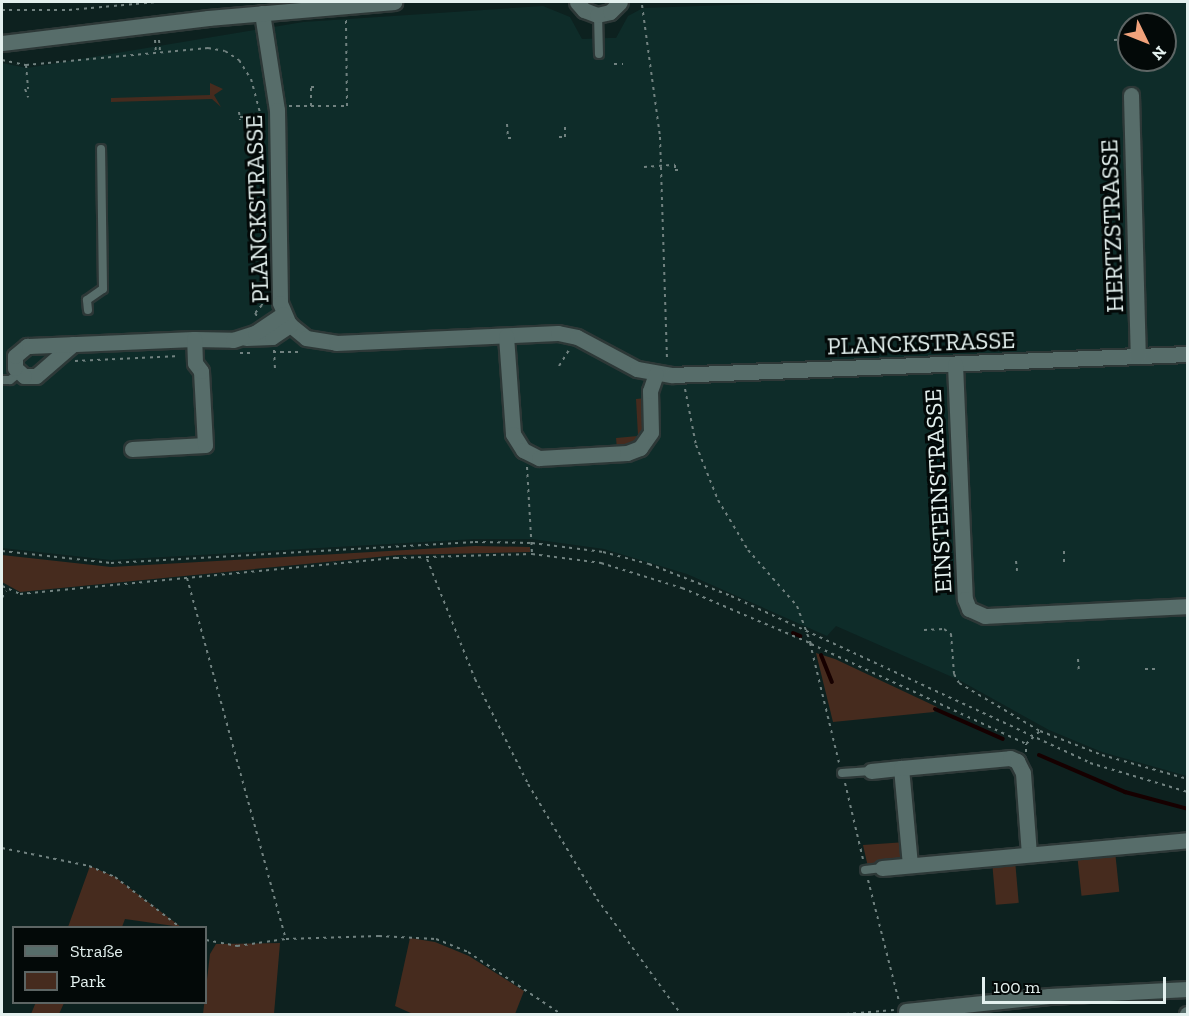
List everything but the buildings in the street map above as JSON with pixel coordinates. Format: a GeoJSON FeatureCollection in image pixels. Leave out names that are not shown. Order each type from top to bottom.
{"type":"FeatureCollection","features":[{"type":"Feature","properties":{"kind":"street"},"geometry":{"type":"LineString","coordinates":[[2,43],[262,13],[394,2]]}},
{"type":"Feature","properties":{"kind":"street"},"geometry":{"type":"LineString","coordinates":[[577,2],[584,10],[598,14],[610,12],[620,2]]}},
{"type":"Feature","properties":{"kind":"street","name":"PLANCKSTRASSE"},"geometry":{"type":"LineString","coordinates":[[262,13],[278,111],[279,286],[286,320],[306,338],[329,343],[571,335],[630,366],[656,374],[1188,354]]}},
{"type":"Feature","properties":{"kind":"street","name":"HERTZSTRASSE"},"geometry":{"type":"LineString","coordinates":[[1131,95],[1138,356]]}},
{"type":"Feature","properties":{"kind":"street"},"geometry":{"type":"LineString","coordinates":[[73,344],[36,376],[19,373],[14,359],[21,348],[73,344],[194,339],[270,338],[286,320]]}},
{"type":"Feature","properties":{"kind":"street"},"geometry":{"type":"LineString","coordinates":[[506,336],[513,434],[523,450],[539,458],[627,453],[640,448],[651,432],[650,391],[656,374]]}},
{"type":"Feature","properties":{"kind":"street"},"geometry":{"type":"LineString","coordinates":[[132,449],[204,445],[201,371],[195,355],[194,339]]}},
{"type":"Feature","properties":{"kind":"street","name":"EINSTEINSTRASSE"},"geometry":{"type":"LineString","coordinates":[[955,364],[965,599],[969,609],[985,616],[1188,606]]}},
{"type":"Feature","properties":{"kind":"street"},"geometry":{"type":"LineString","coordinates":[[871,771],[1010,758],[1017,761],[1023,773],[1029,854]]}},
{"type":"Feature","properties":{"kind":"street"},"geometry":{"type":"LineString","coordinates":[[901,768],[910,865]]}},
{"type":"Feature","properties":{"kind":"street"},"geometry":{"type":"LineString","coordinates":[[882,868],[1188,840]]}},
{"type":"Feature","properties":{"kind":"street"},"geometry":{"type":"LineString","coordinates":[[906,1011],[1049,996],[1188,989]]}},
{"type":"Feature","properties":{"kind":"lane"},"geometry":{"type":"LineString","coordinates":[[598,14],[599,54]]}},
{"type":"Feature","properties":{"kind":"lane"},"geometry":{"type":"LineString","coordinates":[[88,310],[87,300],[103,289],[101,149]]}},
{"type":"Feature","properties":{"kind":"lane"},"geometry":{"type":"LineString","coordinates":[[2,380],[10,380],[19,373]]}},
{"type":"Feature","properties":{"kind":"lane"},"geometry":{"type":"LineString","coordinates":[[842,773],[871,771]]}},
{"type":"Feature","properties":{"kind":"lane"},"geometry":{"type":"LineString","coordinates":[[866,870],[882,868]]}},
{"type":"Feature","properties":{"kind":"path"},"geometry":{"type":"LineString","coordinates":[[2,10],[69,10],[157,2]]}},
{"type":"Feature","properties":{"kind":"path"},"geometry":{"type":"LineString","coordinates":[[642,5],[661,165],[667,362]]}},
{"type":"Feature","properties":{"kind":"path"},"geometry":{"type":"LineString","coordinates":[[290,106],[347,106],[346,19]]}},
{"type":"Feature","properties":{"kind":"path"},"geometry":{"type":"LineString","coordinates":[[157,40],[158,52]]}},
{"type":"Feature","properties":{"kind":"path"},"geometry":{"type":"LineString","coordinates":[[2,60],[26,65],[208,48],[233,55],[248,72],[261,117],[262,305],[255,313],[270,338],[275,372]]}},
{"type":"Feature","properties":{"kind":"path"},"geometry":{"type":"LineString","coordinates":[[614,64],[623,64]]}},
{"type":"Feature","properties":{"kind":"path"},"geometry":{"type":"LineString","coordinates":[[26,65],[28,97]]}},
{"type":"Feature","properties":{"kind":"path"},"geometry":{"type":"LineString","coordinates":[[311,106],[311,87],[315,87]]}},
{"type":"Feature","properties":{"kind":"path"},"geometry":{"type":"LineString","coordinates":[[336,106],[336,111]]}},
{"type":"Feature","properties":{"kind":"path"},"geometry":{"type":"LineString","coordinates":[[240,112],[240,119],[261,117]]}},
{"type":"Feature","properties":{"kind":"path"},"geometry":{"type":"LineString","coordinates":[[254,135],[255,117]]}},
{"type":"Feature","properties":{"kind":"path"},"geometry":{"type":"LineString","coordinates":[[507,123],[508,138],[514,138]]}},
{"type":"Feature","properties":{"kind":"path"},"geometry":{"type":"LineString","coordinates":[[559,137],[566,137],[565,123]]}},
{"type":"Feature","properties":{"kind":"path"},"geometry":{"type":"LineString","coordinates":[[644,167],[675,165],[675,170],[683,170]]}},
{"type":"Feature","properties":{"kind":"path"},"geometry":{"type":"LineString","coordinates":[[229,354],[270,338],[306,352]]}},
{"type":"Feature","properties":{"kind":"path"},"geometry":{"type":"LineString","coordinates":[[559,366],[567,354]]}},
{"type":"Feature","properties":{"kind":"path"},"geometry":{"type":"LineString","coordinates":[[60,356],[65,362],[195,355]]}},
{"type":"Feature","properties":{"kind":"path"},"geometry":{"type":"LineString","coordinates":[[684,374],[694,438],[718,500],[748,550],[797,606],[806,631],[895,994],[906,1011]]}},
{"type":"Feature","properties":{"kind":"path"},"geometry":{"type":"LineString","coordinates":[[532,535],[532,554]]}},
{"type":"Feature","properties":{"kind":"path"},"geometry":{"type":"LineString","coordinates":[[2,551],[111,563],[475,542],[532,543],[603,552],[649,564],[732,596],[1035,737],[1129,778],[1188,792]]}},
{"type":"Feature","properties":{"kind":"path"},"geometry":{"type":"LineString","coordinates":[[1064,548],[1064,562]]}},
{"type":"Feature","properties":{"kind":"path"},"geometry":{"type":"LineString","coordinates":[[2,586],[7,591],[20,594],[427,559],[532,554],[601,563],[646,575],[810,643],[1023,743],[1035,737],[1040,730]]}},
{"type":"Feature","properties":{"kind":"path"},"geometry":{"type":"LineString","coordinates":[[427,559],[475,679],[528,784],[597,899],[681,1014]]}},
{"type":"Feature","properties":{"kind":"path"},"geometry":{"type":"LineString","coordinates":[[1016,561],[1017,571]]}},
{"type":"Feature","properties":{"kind":"path"},"geometry":{"type":"LineString","coordinates":[[188,578],[286,939]]}},
{"type":"Feature","properties":{"kind":"path"},"geometry":{"type":"LineString","coordinates":[[2,598],[7,591]]}},
{"type":"Feature","properties":{"kind":"path"},"geometry":{"type":"LineString","coordinates":[[924,630],[944,629],[951,634],[954,674],[959,683],[1040,730],[1102,755],[1188,779]]}},
{"type":"Feature","properties":{"kind":"path"},"geometry":{"type":"LineString","coordinates":[[1078,659],[1078,673]]}},
{"type":"Feature","properties":{"kind":"path"},"geometry":{"type":"LineString","coordinates":[[1145,669],[1155,669]]}},
{"type":"Feature","properties":{"kind":"path"},"geometry":{"type":"LineString","coordinates":[[2,848],[90,866],[123,883],[180,926]]}},
{"type":"Feature","properties":{"kind":"path"},"geometry":{"type":"LineString","coordinates":[[207,940],[237,946],[286,939],[411,935],[436,939],[468,952],[561,1014]]}},
{"type":"Feature","properties":{"kind":"path"},"geometry":{"type":"LineString","coordinates":[[846,1014],[906,1011]]}},
{"type":"Feature","properties":{"kind":"shaded area"},"geometry":{"type":"Polygon","coordinates":[[[816,2],[1187,2],[1187,776],[1102,752],[1049,730],[959,680],[836,626],[827,636],[687,574],[604,549],[532,539],[475,539],[111,560],[2,548],[2,63],[27,68],[303,22],[543,6],[570,17],[582,39],[616,38],[628,16],[643,8],[816,2]]]}},
{"type":"Feature","properties":{"kind":"green space"},"geometry":{"type":"Polygon","coordinates":[[[210,83],[223,89],[214,95],[221,107],[212,99],[111,102],[111,98],[210,95],[210,83]]]}},
{"type":"Feature","properties":{"kind":"green space"},"geometry":{"type":"Polygon","coordinates":[[[646,398],[647,427],[641,441],[617,449],[616,438],[638,436],[636,399],[646,398]]]}},
{"type":"Feature","properties":{"kind":"green space"},"geometry":{"type":"Polygon","coordinates":[[[475,546],[530,547],[530,552],[398,555],[20,592],[2,582],[2,555],[111,567],[475,546]]]}},
{"type":"Feature","properties":{"kind":"green space"},"geometry":{"type":"Polygon","coordinates":[[[816,653],[835,659],[937,707],[934,712],[833,722],[816,653]]]}},
{"type":"Feature","properties":{"kind":"green space"},"geometry":{"type":"Polygon","coordinates":[[[906,842],[907,863],[868,867],[863,845],[906,842]]]}},
{"type":"Feature","properties":{"kind":"green space"},"geometry":{"type":"Polygon","coordinates":[[[1115,851],[1119,892],[1081,896],[1077,855],[1115,851]]]}},
{"type":"Feature","properties":{"kind":"green space"},"geometry":{"type":"Polygon","coordinates":[[[1015,860],[1019,903],[996,905],[992,862],[1015,860]]]}},
{"type":"Feature","properties":{"kind":"green space"},"geometry":{"type":"Polygon","coordinates":[[[90,866],[115,877],[180,926],[125,919],[122,926],[68,926],[90,866]]]}},
{"type":"Feature","properties":{"kind":"green space"},"geometry":{"type":"Polygon","coordinates":[[[410,938],[435,942],[469,956],[524,991],[515,1014],[413,1014],[395,1006],[410,938]]]}},
{"type":"Feature","properties":{"kind":"green space"},"geometry":{"type":"Polygon","coordinates":[[[280,943],[274,1014],[203,1014],[204,1004],[207,1004],[210,954],[216,944],[280,943]]]}},
{"type":"Feature","properties":{"kind":"green space"},"geometry":{"type":"Polygon","coordinates":[[[35,1004],[64,1004],[59,1014],[31,1014],[35,1004]]]}},
{"type":"Feature","properties":{"kind":"waterway"},"geometry":{"type":"LineString","coordinates":[[793,633],[800,636]]}},
{"type":"Feature","properties":{"kind":"waterway"},"geometry":{"type":"LineString","coordinates":[[821,655],[832,682]]}},
{"type":"Feature","properties":{"kind":"waterway"},"geometry":{"type":"LineString","coordinates":[[935,709],[1003,739]]}},
{"type":"Feature","properties":{"kind":"waterway"},"geometry":{"type":"LineString","coordinates":[[1039,755],[1125,792],[1188,809]]}}]}
